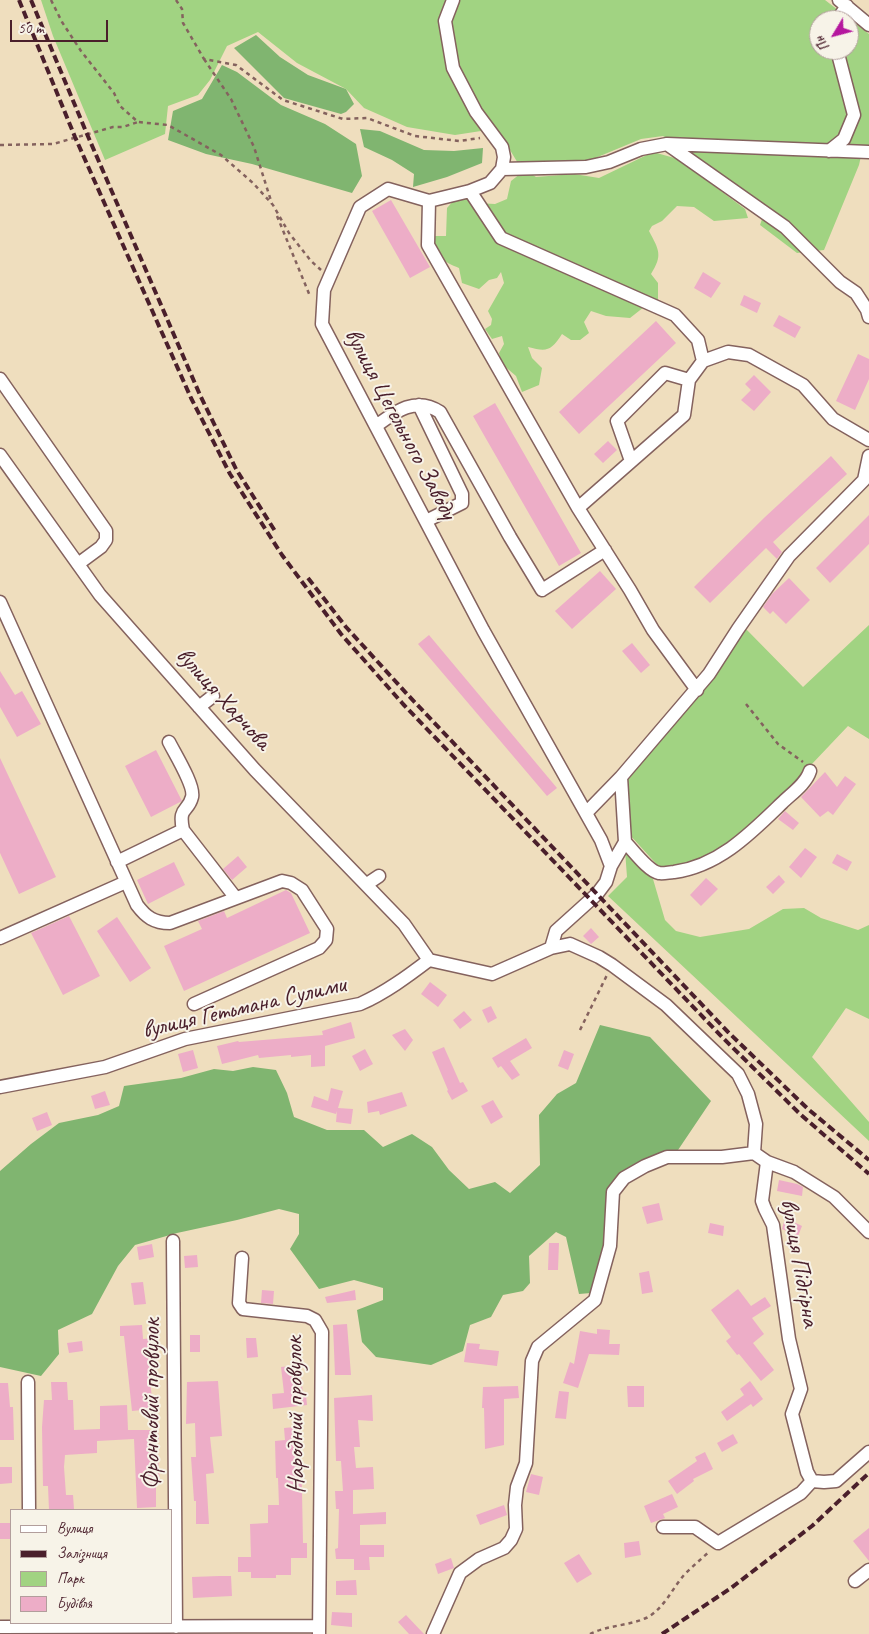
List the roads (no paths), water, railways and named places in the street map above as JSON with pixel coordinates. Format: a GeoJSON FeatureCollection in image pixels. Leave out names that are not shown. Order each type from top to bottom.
{"type":"FeatureCollection","features":[{"type":"Feature","properties":{"kind":"street"},"geometry":{"type":"LineString","coordinates":[[453,0],[445,21],[453,68],[476,112],[502,147],[504,158],[502,168],[490,183],[470,191],[429,202],[428,245],[578,508],[653,630],[697,690]]}},
{"type":"Feature","properties":{"kind":"street"},"geometry":{"type":"LineString","coordinates":[[843,3],[869,25]]}},
{"type":"Feature","properties":{"kind":"street"},"geometry":{"type":"LineString","coordinates":[[829,151],[844,139],[854,115],[840,60]]}},
{"type":"Feature","properties":{"kind":"street"},"geometry":{"type":"LineString","coordinates":[[502,168],[586,167],[609,162],[640,149],[667,144],[869,152]]}},
{"type":"Feature","properties":{"kind":"street"},"geometry":{"type":"LineString","coordinates":[[667,144],[785,227],[840,282],[856,293],[867,310],[869,317]]}},
{"type":"Feature","properties":{"kind":"street","name":"вулиця Цегельного Заводу"},"geometry":{"type":"LineString","coordinates":[[429,202],[388,188],[360,207],[324,290],[322,324],[483,630],[601,840],[611,866]]}},
{"type":"Feature","properties":{"kind":"street"},"geometry":{"type":"LineString","coordinates":[[470,191],[501,238],[675,315],[698,340],[703,361]]}},
{"type":"Feature","properties":{"kind":"street"},"geometry":{"type":"LineString","coordinates":[[578,508],[684,415],[689,380],[703,361],[728,352],[749,355],[803,385],[833,419],[869,440]]}},
{"type":"Feature","properties":{"kind":"street"},"geometry":{"type":"LineString","coordinates":[[631,461],[617,422],[665,373],[689,380]]}},
{"type":"Feature","properties":{"kind":"street"},"geometry":{"type":"LineString","coordinates":[[0,379],[106,531],[106,540],[101,547],[78,564]]}},
{"type":"Feature","properties":{"kind":"street"},"geometry":{"type":"LineString","coordinates":[[419,405],[462,494],[462,503],[426,521]]}},
{"type":"Feature","properties":{"kind":"street"},"geometry":{"type":"LineString","coordinates":[[376,426],[406,406],[432,406],[440,412],[542,590],[605,550]]}},
{"type":"Feature","properties":{"kind":"street","name":"вулиця Харчова"},"geometry":{"type":"LineString","coordinates":[[0,455],[100,595],[255,770],[404,924],[429,960]]}},
{"type":"Feature","properties":{"kind":"street"},"geometry":{"type":"LineString","coordinates":[[586,813],[621,777],[697,690],[789,556],[864,480],[869,456]]}},
{"type":"Feature","properties":{"kind":"street"},"geometry":{"type":"LineString","coordinates":[[0,602],[126,882],[141,910],[152,920],[160,923],[170,923],[282,881],[292,883],[302,890],[327,929],[326,940],[319,948],[194,1004]]}},
{"type":"Feature","properties":{"kind":"street"},"geometry":{"type":"LineString","coordinates":[[199,707],[213,696]]}},
{"type":"Feature","properties":{"kind":"street"},"geometry":{"type":"LineString","coordinates":[[169,742],[192,790],[192,799],[184,810],[181,819],[183,830],[235,898]]}},
{"type":"Feature","properties":{"kind":"street"},"geometry":{"type":"LineString","coordinates":[[625,842],[647,866],[659,873],[685,870],[714,860],[746,838],[795,791],[810,772]]}},
{"type":"Feature","properties":{"kind":"street"},"geometry":{"type":"LineString","coordinates":[[551,948],[556,931],[597,894],[606,882],[611,866],[625,842],[621,777]]}},
{"type":"Feature","properties":{"kind":"street"},"geometry":{"type":"LineString","coordinates":[[117,862],[183,830]]}},
{"type":"Feature","properties":{"kind":"street"},"geometry":{"type":"LineString","coordinates":[[366,884],[379,876]]}},
{"type":"Feature","properties":{"kind":"street"},"geometry":{"type":"LineString","coordinates":[[0,938],[126,882]]}},
{"type":"Feature","properties":{"kind":"street"},"geometry":{"type":"LineString","coordinates":[[429,960],[492,974],[551,948],[570,944],[590,952],[612,965],[666,1006],[738,1074],[748,1094],[756,1124],[754,1153]]}},
{"type":"Feature","properties":{"kind":"street","name":"вулиця Гетьмана Сулими"},"geometry":{"type":"LineString","coordinates":[[0,1087],[105,1066],[184,1039],[360,1004],[372,999],[429,960]]}},
{"type":"Feature","properties":{"kind":"street"},"geometry":{"type":"LineString","coordinates":[[433,1634],[460,1573],[479,1559],[504,1548],[511,1540],[516,1529],[515,1505],[517,1487],[526,1464],[532,1361],[538,1347],[595,1300],[610,1246],[614,1192],[624,1178],[645,1166],[667,1157],[722,1158],[754,1153],[767,1162],[794,1172],[834,1197],[869,1232]]}},
{"type":"Feature","properties":{"kind":"street","name":"вулиця Підгірна"},"geometry":{"type":"LineString","coordinates":[[767,1162],[762,1201],[773,1225],[789,1339],[801,1389],[792,1414],[807,1472],[812,1481]]}},
{"type":"Feature","properties":{"kind":"street","name":"Фронтовий провулок"},"geometry":{"type":"LineString","coordinates":[[173,1241],[176,1627]]}},
{"type":"Feature","properties":{"kind":"street","name":"Народний провулок"},"geometry":{"type":"LineString","coordinates":[[242,1258],[239,1302],[243,1309],[307,1316],[315,1320],[322,1332],[319,1630]]}},
{"type":"Feature","properties":{"kind":"street"},"geometry":{"type":"LineString","coordinates":[[28,1382],[29,1509]]}},
{"type":"Feature","properties":{"kind":"street"},"geometry":{"type":"LineString","coordinates":[[663,1527],[695,1527],[718,1543],[801,1493],[812,1481],[836,1481],[869,1452]]}},
{"type":"Feature","properties":{"kind":"street"},"geometry":{"type":"LineString","coordinates":[[855,1581],[869,1570]]}},
{"type":"Feature","properties":{"kind":"street"},"geometry":{"type":"LineString","coordinates":[[0,1627],[29,1625],[319,1630]]}},
{"type":"Feature","properties":{"kind":"railway"},"geometry":{"type":"LineString","coordinates":[[19,0],[75,137],[191,398],[230,474],[282,555],[341,634],[403,704],[723,1038],[800,1114],[869,1174]]}},
{"type":"Feature","properties":{"kind":"railway"},"geometry":{"type":"LineString","coordinates":[[31,0],[200,395],[236,469],[275,531]]}},
{"type":"Feature","properties":{"kind":"railway"},"geometry":{"type":"LineString","coordinates":[[308,578],[346,627],[407,694],[728,1032],[808,1109],[869,1160]]}},
{"type":"Feature","properties":{"kind":"railway"},"geometry":{"type":"LineString","coordinates":[[662,1634],[731,1588],[812,1526],[869,1473]]}}]}
